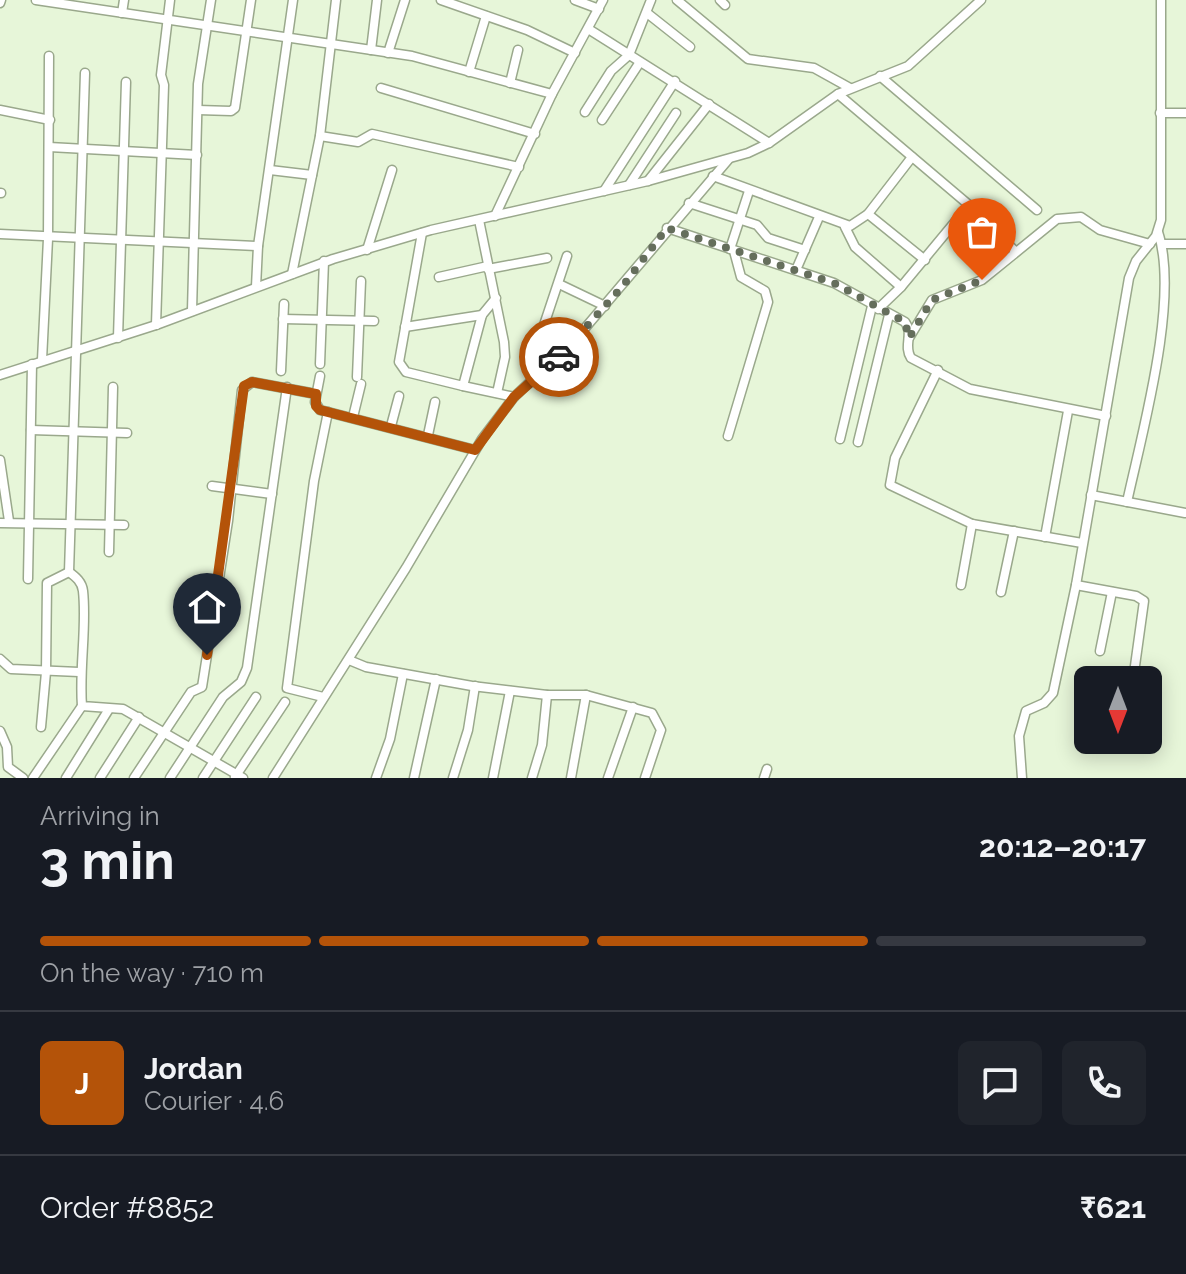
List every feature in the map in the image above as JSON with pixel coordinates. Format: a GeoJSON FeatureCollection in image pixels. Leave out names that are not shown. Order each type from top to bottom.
{"type":"FeatureCollection","features":[{"type":"Feature","properties":{"kind":"street"},"geometry":{"type":"LineString","coordinates":[[40,0],[388,53],[552,94]]}},
{"type":"Feature","properties":{"kind":"street"},"geometry":{"type":"LineString","coordinates":[[122,13],[124,0]]}},
{"type":"Feature","properties":{"kind":"street"},"geometry":{"type":"LineString","coordinates":[[156,325],[164,85],[161,75],[170,0]]}},
{"type":"Feature","properties":{"kind":"street"},"geometry":{"type":"LineString","coordinates":[[192,311],[198,110],[211,0]]}},
{"type":"Feature","properties":{"kind":"street"},"geometry":{"type":"LineString","coordinates":[[198,110],[231,111],[235,108],[251,0]]}},
{"type":"Feature","properties":{"kind":"street"},"geometry":{"type":"LineString","coordinates":[[256,287],[258,246],[293,0]]}},
{"type":"Feature","properties":{"kind":"street"},"geometry":{"type":"LineString","coordinates":[[292,274],[320,136],[336,0]]}},
{"type":"Feature","properties":{"kind":"street"},"geometry":{"type":"LineString","coordinates":[[371,50],[377,0]]}},
{"type":"Feature","properties":{"kind":"street"},"geometry":{"type":"LineString","coordinates":[[388,53],[405,0]]}},
{"type":"Feature","properties":{"kind":"street"},"geometry":{"type":"LineString","coordinates":[[441,0],[575,53]]}},
{"type":"Feature","properties":{"kind":"street"},"geometry":{"type":"LineString","coordinates":[[495,216],[552,94],[590,30],[601,4],[575,0]]}},
{"type":"Feature","properties":{"kind":"street"},"geometry":{"type":"LineString","coordinates":[[585,112],[611,71],[629,55],[651,0]]}},
{"type":"Feature","properties":{"kind":"street"},"geometry":{"type":"LineString","coordinates":[[677,0],[748,59],[814,68],[850,88]]}},
{"type":"Feature","properties":{"kind":"street"},"geometry":{"type":"LineString","coordinates":[[0,375],[156,325],[324,261],[422,233],[648,181],[769,143],[838,94],[908,66],[981,0]]}},
{"type":"Feature","properties":{"kind":"street"},"geometry":{"type":"LineString","coordinates":[[1127,502],[1162,316],[1165,279],[1158,232],[1161,0]]}},
{"type":"Feature","properties":{"kind":"street"},"geometry":{"type":"LineString","coordinates":[[647,13],[690,47]]}},
{"type":"Feature","properties":{"kind":"street"},"geometry":{"type":"LineString","coordinates":[[469,72],[486,16]]}},
{"type":"Feature","properties":{"kind":"street"},"geometry":{"type":"LineString","coordinates":[[590,30],[769,143]]}},
{"type":"Feature","properties":{"kind":"street"},"geometry":{"type":"LineString","coordinates":[[510,83],[518,50]]}},
{"type":"Feature","properties":{"kind":"street"},"geometry":{"type":"LineString","coordinates":[[42,360],[48,239],[49,56]]}},
{"type":"Feature","properties":{"kind":"street"},"geometry":{"type":"LineString","coordinates":[[602,120],[640,62]]}},
{"type":"Feature","properties":{"kind":"street"},"geometry":{"type":"LineString","coordinates":[[69,572],[85,73]]}},
{"type":"Feature","properties":{"kind":"street"},"geometry":{"type":"LineString","coordinates":[[880,76],[1037,210]]}},
{"type":"Feature","properties":{"kind":"street"},"geometry":{"type":"LineString","coordinates":[[604,191],[675,81]]}},
{"type":"Feature","properties":{"kind":"street"},"geometry":{"type":"LineString","coordinates":[[118,338],[121,150],[126,82]]}},
{"type":"Feature","properties":{"kind":"street"},"geometry":{"type":"LineString","coordinates":[[381,88],[535,134]]}},
{"type":"Feature","properties":{"kind":"street"},"geometry":{"type":"LineString","coordinates":[[838,94],[969,205],[1015,251]]}},
{"type":"Feature","properties":{"kind":"street"},"geometry":{"type":"LineString","coordinates":[[648,181],[709,104]]}},
{"type":"Feature","properties":{"kind":"street"},"geometry":{"type":"LineString","coordinates":[[0,110],[50,120]]}},
{"type":"Feature","properties":{"kind":"street"},"geometry":{"type":"LineString","coordinates":[[629,186],[676,113]]}},
{"type":"Feature","properties":{"kind":"street"},"geometry":{"type":"LineString","coordinates":[[1160,113],[1186,113]]}},
{"type":"Feature","properties":{"kind":"street"},"geometry":{"type":"LineString","coordinates":[[320,136],[358,142],[372,134],[519,167]]}},
{"type":"Feature","properties":{"kind":"street"},"geometry":{"type":"LineString","coordinates":[[49,147],[197,155]]}},
{"type":"Feature","properties":{"kind":"street"},"geometry":{"type":"LineString","coordinates":[[845,227],[868,214],[912,157]]}},
{"type":"Feature","properties":{"kind":"street"},"geometry":{"type":"LineString","coordinates":[[277,777],[475,450],[514,397],[542,374],[605,306],[667,228],[729,158]]}},
{"type":"Feature","properties":{"kind":"street"},"geometry":{"type":"LineString","coordinates":[[270,170],[312,175]]}},
{"type":"Feature","properties":{"kind":"street"},"geometry":{"type":"LineString","coordinates":[[367,250],[392,170]]}},
{"type":"Feature","properties":{"kind":"street"},"geometry":{"type":"LineString","coordinates":[[713,176],[845,227],[855,247],[901,287]]}},
{"type":"Feature","properties":{"kind":"street"},"geometry":{"type":"LineString","coordinates":[[728,436],[768,302],[765,291],[738,273],[732,250],[749,191]]}},
{"type":"Feature","properties":{"kind":"street"},"geometry":{"type":"LineString","coordinates":[[689,203],[757,225],[768,238],[805,250]]}},
{"type":"Feature","properties":{"kind":"street"},"geometry":{"type":"LineString","coordinates":[[840,439],[875,307],[901,287],[969,205]]}},
{"type":"Feature","properties":{"kind":"street"},"geometry":{"type":"LineString","coordinates":[[868,214],[925,260]]}},
{"type":"Feature","properties":{"kind":"street"},"geometry":{"type":"LineString","coordinates":[[1106,416],[1068,411],[970,389],[911,358],[907,350],[909,338],[932,300],[982,280],[1057,219],[1071,215],[1081,217],[1100,230],[1150,244]]}},
{"type":"Feature","properties":{"kind":"street"},"geometry":{"type":"LineString","coordinates":[[796,270],[819,217]]}},
{"type":"Feature","properties":{"kind":"street"},"geometry":{"type":"LineString","coordinates":[[479,220],[505,357],[497,393]]}},
{"type":"Feature","properties":{"kind":"street"},"geometry":{"type":"LineString","coordinates":[[667,228],[834,283],[905,322],[909,338]]}},
{"type":"Feature","properties":{"kind":"street"},"geometry":{"type":"LineString","coordinates":[[1022,778],[1020,724],[1026,711],[1044,703],[1053,693],[1076,585],[1129,278],[1158,232]]}},
{"type":"Feature","properties":{"kind":"street"},"geometry":{"type":"LineString","coordinates":[[422,233],[399,356],[402,368],[514,397]]}},
{"type":"Feature","properties":{"kind":"street"},"geometry":{"type":"LineString","coordinates":[[0,234],[48,239],[194,241],[258,246]]}},
{"type":"Feature","properties":{"kind":"street"},"geometry":{"type":"LineString","coordinates":[[1162,244],[1186,244]]}},
{"type":"Feature","properties":{"kind":"street"},"geometry":{"type":"LineString","coordinates":[[537,346],[567,256]]}},
{"type":"Feature","properties":{"kind":"street"},"geometry":{"type":"LineString","coordinates":[[439,277],[547,258]]}},
{"type":"Feature","properties":{"kind":"street"},"geometry":{"type":"LineString","coordinates":[[320,364],[324,261]]}},
{"type":"Feature","properties":{"kind":"street"},"geometry":{"type":"LineString","coordinates":[[353,417],[359,381],[361,281]]}},
{"type":"Feature","properties":{"kind":"street"},"geometry":{"type":"LineString","coordinates":[[559,284],[605,306]]}},
{"type":"Feature","properties":{"kind":"street"},"geometry":{"type":"LineString","coordinates":[[463,386],[482,315],[496,298]]}},
{"type":"Feature","properties":{"kind":"street"},"geometry":{"type":"LineString","coordinates":[[281,371],[284,304]]}},
{"type":"Feature","properties":{"kind":"street"},"geometry":{"type":"LineString","coordinates":[[405,327],[482,315]]}},
{"type":"Feature","properties":{"kind":"street"},"geometry":{"type":"LineString","coordinates":[[858,442],[889,315]]}},
{"type":"Feature","properties":{"kind":"street"},"geometry":{"type":"LineString","coordinates":[[283,319],[374,321]]}},
{"type":"Feature","properties":{"kind":"street"},"geometry":{"type":"LineString","coordinates":[[28,579],[32,364]]}},
{"type":"Feature","properties":{"kind":"street"},"geometry":{"type":"LineString","coordinates":[[938,370],[895,458],[890,485],[972,524],[1082,543]]}},
{"type":"Feature","properties":{"kind":"street"},"geometry":{"type":"LineString","coordinates":[[320,376],[316,406],[328,412],[428,435],[475,450]]}},
{"type":"Feature","properties":{"kind":"street"},"geometry":{"type":"LineString","coordinates":[[134,778],[191,692],[202,687],[244,386],[252,382],[316,394]]}},
{"type":"Feature","properties":{"kind":"street"},"geometry":{"type":"LineString","coordinates":[[109,552],[113,387]]}},
{"type":"Feature","properties":{"kind":"street"},"geometry":{"type":"LineString","coordinates":[[170,778],[223,697],[241,682],[247,668],[287,387]]}},
{"type":"Feature","properties":{"kind":"street"},"geometry":{"type":"LineString","coordinates":[[391,426],[399,396]]}},
{"type":"Feature","properties":{"kind":"street"},"geometry":{"type":"LineString","coordinates":[[428,435],[435,402]]}},
{"type":"Feature","properties":{"kind":"street"},"geometry":{"type":"LineString","coordinates":[[1045,537],[1068,411]]}},
{"type":"Feature","properties":{"kind":"street"},"geometry":{"type":"LineString","coordinates":[[323,697],[287,688],[314,481],[328,412]]}},
{"type":"Feature","properties":{"kind":"street"},"geometry":{"type":"LineString","coordinates":[[31,430],[127,433]]}},
{"type":"Feature","properties":{"kind":"street"},"geometry":{"type":"LineString","coordinates":[[0,460],[4,522],[124,525]]}},
{"type":"Feature","properties":{"kind":"street"},"geometry":{"type":"LineString","coordinates":[[212,486],[272,494]]}},
{"type":"Feature","properties":{"kind":"street"},"geometry":{"type":"LineString","coordinates":[[1091,495],[1185,513]]}},
{"type":"Feature","properties":{"kind":"street"},"geometry":{"type":"LineString","coordinates":[[961,585],[972,524]]}},
{"type":"Feature","properties":{"kind":"street"},"geometry":{"type":"LineString","coordinates":[[1001,592],[1014,531]]}},
{"type":"Feature","properties":{"kind":"street"},"geometry":{"type":"LineString","coordinates":[[33,778],[82,706],[79,672],[83,591],[77,577],[69,572],[50,578],[47,583],[46,672],[41,727]]}},
{"type":"Feature","properties":{"kind":"street"},"geometry":{"type":"LineString","coordinates":[[1076,585],[1144,601],[1135,666]]}},
{"type":"Feature","properties":{"kind":"street"},"geometry":{"type":"LineString","coordinates":[[1100,651],[1112,592]]}},
{"type":"Feature","properties":{"kind":"street"},"geometry":{"type":"LineString","coordinates":[[0,659],[11,669],[79,672]]}},
{"type":"Feature","properties":{"kind":"street"},"geometry":{"type":"LineString","coordinates":[[349,660],[403,674],[475,686],[547,695],[586,695],[652,713],[661,730],[645,778]]}},
{"type":"Feature","properties":{"kind":"street"},"geometry":{"type":"LineString","coordinates":[[376,778],[390,739],[403,674]]}},
{"type":"Feature","properties":{"kind":"street"},"geometry":{"type":"LineString","coordinates":[[414,778],[436,679]]}},
{"type":"Feature","properties":{"kind":"street"},"geometry":{"type":"LineString","coordinates":[[453,778],[468,730],[475,686]]}},
{"type":"Feature","properties":{"kind":"street"},"geometry":{"type":"LineString","coordinates":[[493,778],[510,691]]}},
{"type":"Feature","properties":{"kind":"street"},"geometry":{"type":"LineString","coordinates":[[532,778],[542,745],[547,695]]}},
{"type":"Feature","properties":{"kind":"street"},"geometry":{"type":"LineString","coordinates":[[571,778],[586,695]]}},
{"type":"Feature","properties":{"kind":"street"},"geometry":{"type":"LineString","coordinates":[[203,778],[256,697]]}},
{"type":"Feature","properties":{"kind":"street"},"geometry":{"type":"LineString","coordinates":[[82,706],[116,707],[139,717],[239,777],[285,702]]}},
{"type":"Feature","properties":{"kind":"street"},"geometry":{"type":"LineString","coordinates":[[608,778],[633,707]]}},
{"type":"Feature","properties":{"kind":"street"},"geometry":{"type":"LineString","coordinates":[[66,778],[109,709]]}},
{"type":"Feature","properties":{"kind":"street"},"geometry":{"type":"LineString","coordinates":[[100,778],[139,717]]}},
{"type":"Feature","properties":{"kind":"street"},"geometry":{"type":"LineString","coordinates":[[0,731],[7,747],[8,767],[23,778]]}},
{"type":"Feature","properties":{"kind":"way so far"},"geometry":{"type":"LineString","coordinates":[[559,357],[622,287],[667,228],[834,283],[905,322],[910,332],[909,338],[932,300],[943,293],[970,287],[982,280]]}},
{"type":"Feature","properties":{"kind":"route"},"geometry":{"type":"LineString","coordinates":[[207,655],[228,521],[244,386],[252,382],[316,394],[316,406],[320,410],[428,435],[475,450],[514,397],[559,357]]}}]}
